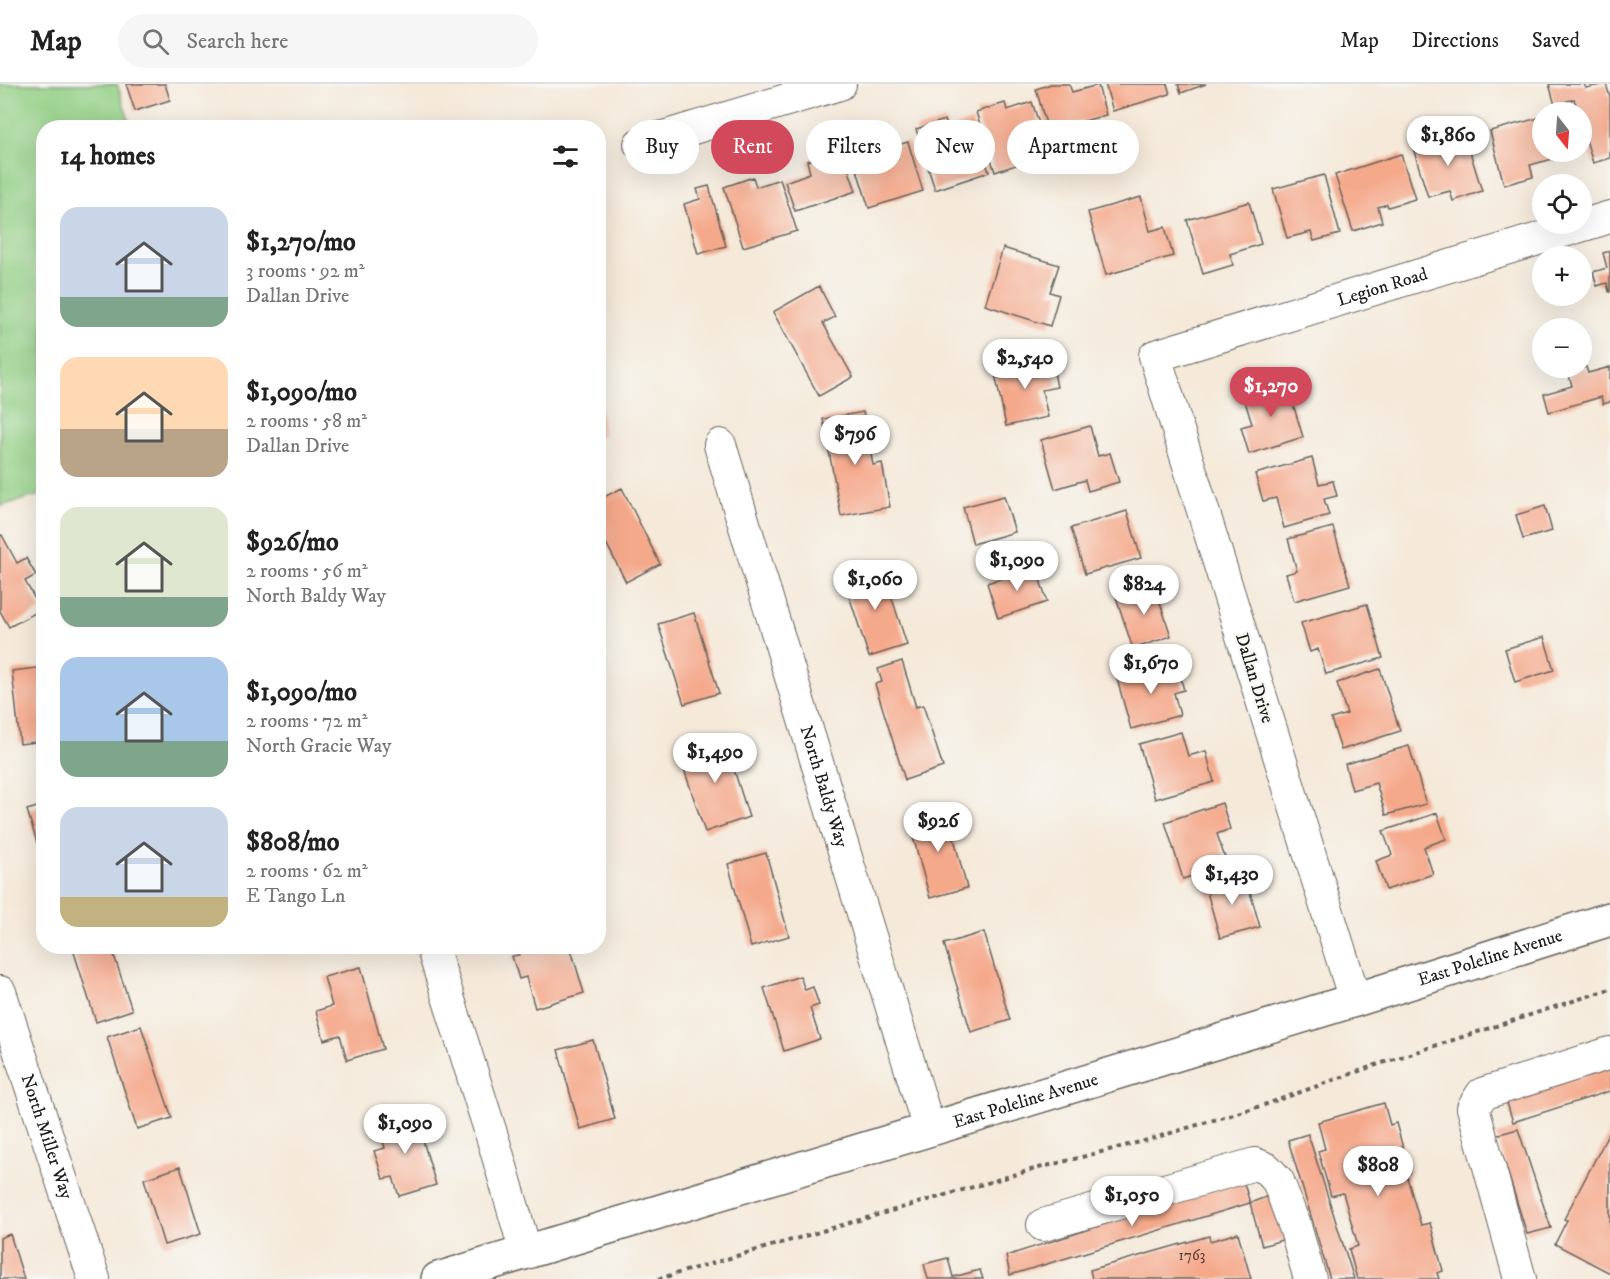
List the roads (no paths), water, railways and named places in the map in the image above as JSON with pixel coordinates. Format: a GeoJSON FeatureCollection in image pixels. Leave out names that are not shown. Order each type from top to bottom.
{"type":"FeatureCollection","features":[{"type":"Feature","properties":{"kind":"main road","name":"East Poleline Avenue"},"geometry":{"type":"LineString","coordinates":[[438,1279],[1355,1000],[1610,919]]}},
{"type":"Feature","properties":{"kind":"street"},"geometry":{"type":"LineString","coordinates":[[699,123],[788,92],[840,84]]}},
{"type":"Feature","properties":{"kind":"street","name":"Legion Road"},"geometry":{"type":"LineString","coordinates":[[1155,356],[1610,217]]}},
{"type":"Feature","properties":{"kind":"street","name":"Dallan Drive"},"geometry":{"type":"LineString","coordinates":[[1155,356],[1355,1000]]}},
{"type":"Feature","properties":{"kind":"street","name":"North Baldy Way"},"geometry":{"type":"LineString","coordinates":[[720,445],[929,1129]]}},
{"type":"Feature","properties":{"kind":"street"},"geometry":{"type":"LineString","coordinates":[[435,954],[526,1252]]}},
{"type":"Feature","properties":{"kind":"street","name":"North Miller Way"},"geometry":{"type":"LineString","coordinates":[[0,992],[94,1279]]}},
{"type":"Feature","properties":{"kind":"street"},"geometry":{"type":"LineString","coordinates":[[1520,1279],[1473,1108],[1482,1094],[1610,1053]]}},
{"type":"Feature","properties":{"kind":"street"},"geometry":{"type":"LineString","coordinates":[[1043,1225],[1255,1164],[1267,1169],[1278,1181],[1296,1230],[1310,1279]]}}]}
